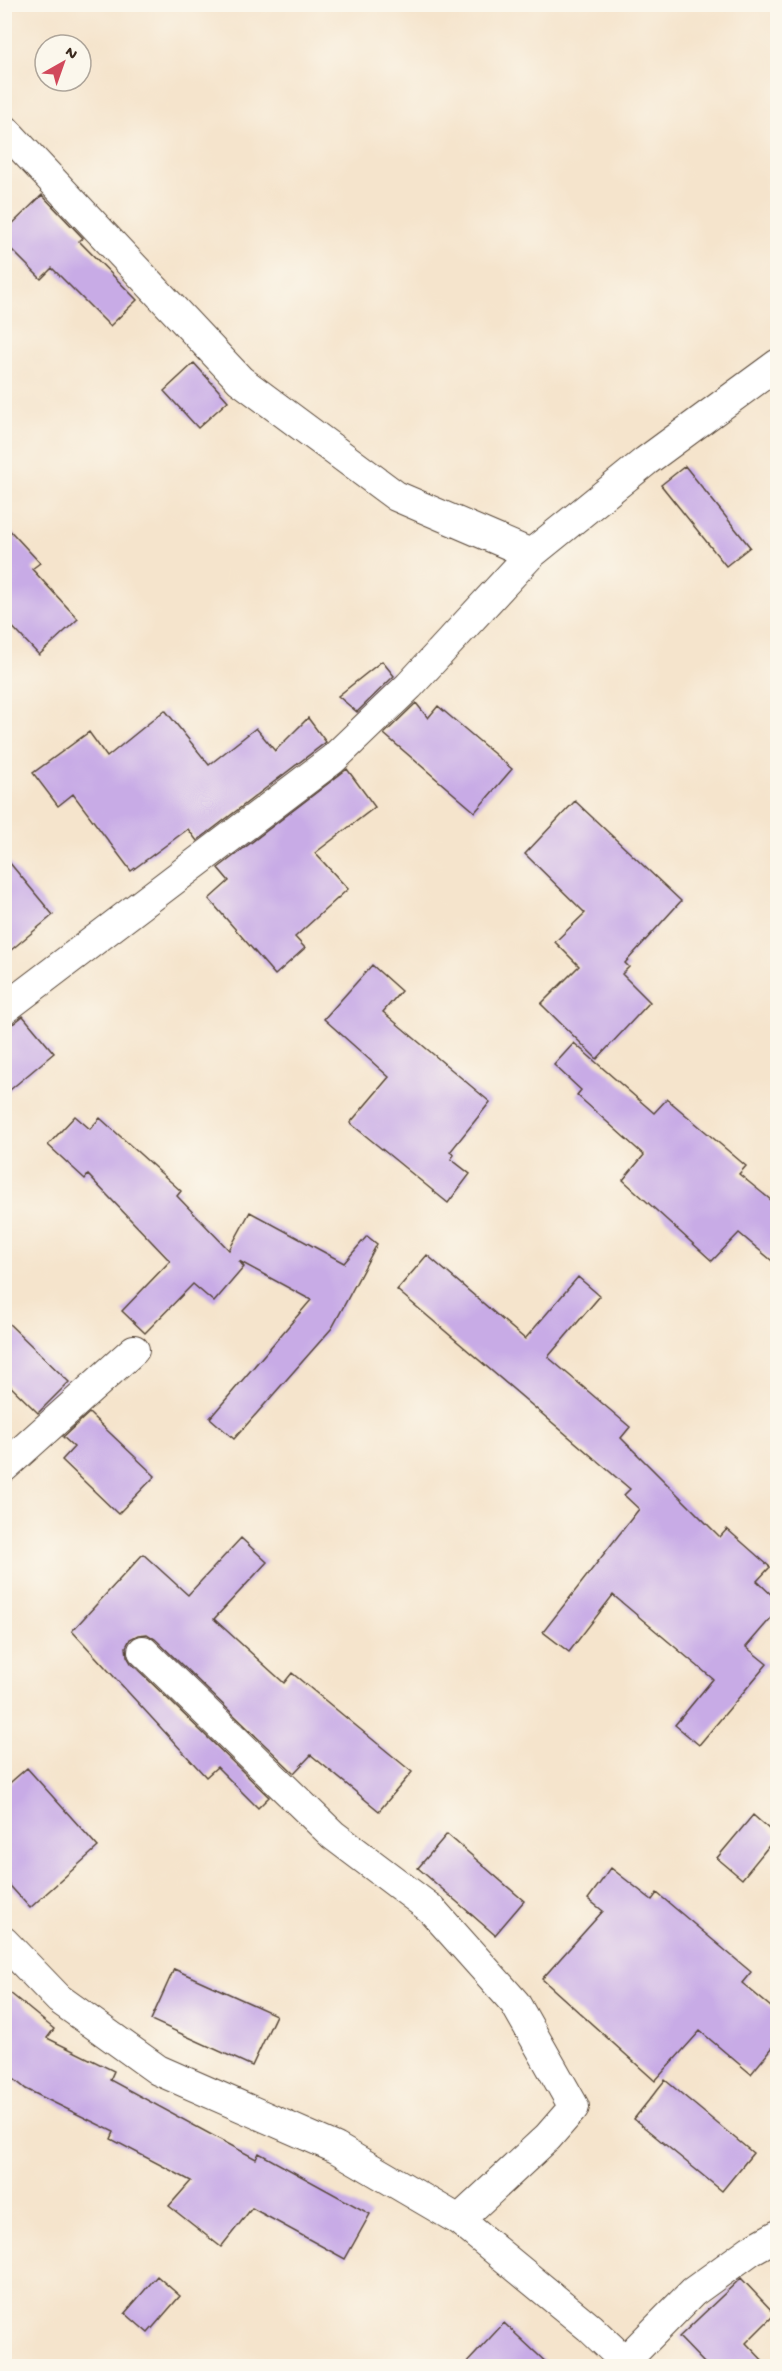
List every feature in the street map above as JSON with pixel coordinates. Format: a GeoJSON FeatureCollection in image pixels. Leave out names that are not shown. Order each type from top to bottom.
{"type":"FeatureCollection","features":[{"type":"Feature","properties":{"kind":"street"},"geometry":{"type":"LineString","coordinates":[[4,129],[240,380],[396,496],[531,554]]}},
{"type":"Feature","properties":{"kind":"street"},"geometry":{"type":"LineString","coordinates":[[4,1010],[333,759],[409,686],[531,554],[646,461],[777,364]]}},
{"type":"Feature","properties":{"kind":"street"},"geometry":{"type":"LineString","coordinates":[[4,1467],[134,1350]]}},
{"type":"Feature","properties":{"kind":"street"},"geometry":{"type":"LineString","coordinates":[[144,1651],[333,1835],[431,1909],[515,2003],[574,2107],[548,2137],[459,2220]]}},
{"type":"Feature","properties":{"kind":"street"},"geometry":{"type":"LineString","coordinates":[[4,1942],[59,1999],[158,2070],[336,2148],[459,2220],[590,2328],[628,2364],[693,2292],[751,2250],[777,2235]]}},
{"type":"Feature","properties":{"kind":"building"},"geometry":{"type":"Polygon","coordinates":[[[42,195],[83,238],[79,241],[137,300],[110,326],[52,268],[41,279],[4,242],[4,232],[42,195]]]}},
{"type":"Feature","properties":{"kind":"building"},"geometry":{"type":"Polygon","coordinates":[[[194,363],[228,401],[198,428],[164,391],[194,363]]]}},
{"type":"Feature","properties":{"kind":"building"},"geometry":{"type":"Polygon","coordinates":[[[685,466],[750,547],[726,566],[661,485],[685,466]]]}},
{"type":"Feature","properties":{"kind":"building"},"geometry":{"type":"Polygon","coordinates":[[[4,524],[40,563],[32,569],[78,619],[39,655],[4,618],[4,524]]]}},
{"type":"Feature","properties":{"kind":"building"},"geometry":{"type":"Polygon","coordinates":[[[382,661],[394,676],[357,712],[338,696],[382,661]]]}},
{"type":"Feature","properties":{"kind":"building"},"geometry":{"type":"Polygon","coordinates":[[[416,703],[428,718],[438,706],[512,769],[475,812],[384,734],[416,703]]]}},
{"type":"Feature","properties":{"kind":"building"},"geometry":{"type":"Polygon","coordinates":[[[165,710],[209,765],[256,728],[275,751],[308,718],[326,742],[197,841],[188,829],[131,871],[73,794],[58,806],[33,773],[89,732],[107,757],[165,710]]]}},
{"type":"Feature","properties":{"kind":"building"},"geometry":{"type":"Polygon","coordinates":[[[347,769],[375,807],[315,853],[348,889],[295,937],[305,948],[275,975],[209,899],[229,881],[218,868],[347,769]]]}},
{"type":"Feature","properties":{"kind":"building"},"geometry":{"type":"Polygon","coordinates":[[[575,801],[681,901],[625,963],[629,967],[622,974],[650,1002],[597,1059],[541,1004],[579,966],[555,942],[585,913],[525,854],[575,801]]]}},
{"type":"Feature","properties":{"kind":"building"},"geometry":{"type":"Polygon","coordinates":[[[4,856],[53,915],[4,956],[4,856]]]}},
{"type":"Feature","properties":{"kind":"building"},"geometry":{"type":"Polygon","coordinates":[[[372,965],[401,991],[383,1012],[490,1102],[450,1152],[454,1155],[451,1159],[470,1174],[448,1203],[350,1123],[389,1077],[324,1019],[372,965]]]}},
{"type":"Feature","properties":{"kind":"building"},"geometry":{"type":"Polygon","coordinates":[[[23,1016],[54,1053],[4,1095],[4,1026],[14,1023],[23,1016]]]}},
{"type":"Feature","properties":{"kind":"building"},"geometry":{"type":"Polygon","coordinates":[[[574,1043],[654,1113],[667,1099],[746,1166],[739,1174],[777,1205],[777,1265],[739,1233],[712,1261],[623,1180],[644,1155],[577,1095],[581,1090],[554,1065],[574,1043]]]}},
{"type":"Feature","properties":{"kind":"building"},"geometry":{"type":"Polygon","coordinates":[[[75,1116],[90,1129],[100,1118],[181,1191],[177,1196],[229,1250],[250,1212],[344,1263],[367,1236],[377,1244],[332,1328],[234,1439],[210,1418],[311,1300],[239,1261],[244,1267],[214,1302],[193,1284],[145,1333],[122,1311],[170,1261],[88,1175],[85,1179],[48,1145],[75,1116]]]}},
{"type":"Feature","properties":{"kind":"building"},"geometry":{"type":"Polygon","coordinates":[[[427,1255],[525,1339],[578,1277],[600,1296],[548,1357],[630,1427],[621,1438],[720,1537],[727,1529],[770,1567],[757,1581],[777,1600],[777,1611],[746,1647],[767,1664],[699,1745],[675,1725],[713,1679],[613,1595],[569,1652],[543,1632],[639,1509],[624,1495],[630,1489],[397,1290],[427,1255]]]}},
{"type":"Feature","properties":{"kind":"building"},"geometry":{"type":"Polygon","coordinates":[[[4,1319],[69,1382],[38,1413],[4,1380],[4,1319]]]}},
{"type":"Feature","properties":{"kind":"building"},"geometry":{"type":"Polygon","coordinates":[[[89,1413],[155,1476],[118,1514],[62,1460],[74,1447],[63,1437],[89,1413]]]}},
{"type":"Feature","properties":{"kind":"building"},"geometry":{"type":"Polygon","coordinates":[[[241,1538],[267,1562],[214,1619],[284,1683],[292,1673],[412,1772],[379,1811],[311,1755],[294,1773],[155,1639],[147,1634],[130,1639],[126,1647],[131,1663],[269,1797],[258,1808],[217,1767],[206,1777],[72,1631],[143,1554],[188,1595],[241,1538]]]}},
{"type":"Feature","properties":{"kind":"building"},"geometry":{"type":"Polygon","coordinates":[[[27,1768],[98,1847],[30,1908],[4,1879],[4,1788],[27,1768]]]}},
{"type":"Feature","properties":{"kind":"building"},"geometry":{"type":"Polygon","coordinates":[[[753,1815],[777,1836],[742,1879],[717,1858],[753,1815]]]}},
{"type":"Feature","properties":{"kind":"building"},"geometry":{"type":"Polygon","coordinates":[[[447,1834],[524,1901],[495,1935],[418,1868],[447,1834]]]}},
{"type":"Feature","properties":{"kind":"building"},"geometry":{"type":"Polygon","coordinates":[[[611,1868],[652,1900],[657,1893],[751,1972],[742,1983],[777,2012],[777,2042],[751,2074],[700,2031],[655,2081],[542,1979],[603,1911],[588,1899],[611,1868]]]}},
{"type":"Feature","properties":{"kind":"building"},"geometry":{"type":"Polygon","coordinates":[[[174,1969],[276,2015],[252,2066],[151,2020],[174,1969]]]}},
{"type":"Feature","properties":{"kind":"building"},"geometry":{"type":"Polygon","coordinates":[[[4,1988],[54,2029],[47,2038],[114,2071],[110,2080],[256,2159],[259,2153],[370,2214],[345,2259],[252,2208],[221,2247],[169,2206],[191,2181],[111,2139],[114,2132],[26,2089],[4,2071],[4,1988]]]}},
{"type":"Feature","properties":{"kind":"building"},"geometry":{"type":"Polygon","coordinates":[[[665,2080],[753,2153],[722,2191],[634,2119],[665,2080]]]}},
{"type":"Feature","properties":{"kind":"building"},"geometry":{"type":"Polygon","coordinates":[[[157,2276],[180,2296],[148,2333],[125,2313],[157,2276]]]}},
{"type":"Feature","properties":{"kind":"building"},"geometry":{"type":"Polygon","coordinates":[[[741,2278],[775,2314],[746,2343],[769,2367],[708,2367],[679,2337],[741,2278]]]}},
{"type":"Feature","properties":{"kind":"building"},"geometry":{"type":"Polygon","coordinates":[[[504,2323],[551,2367],[463,2367],[504,2323]]]}}]}
